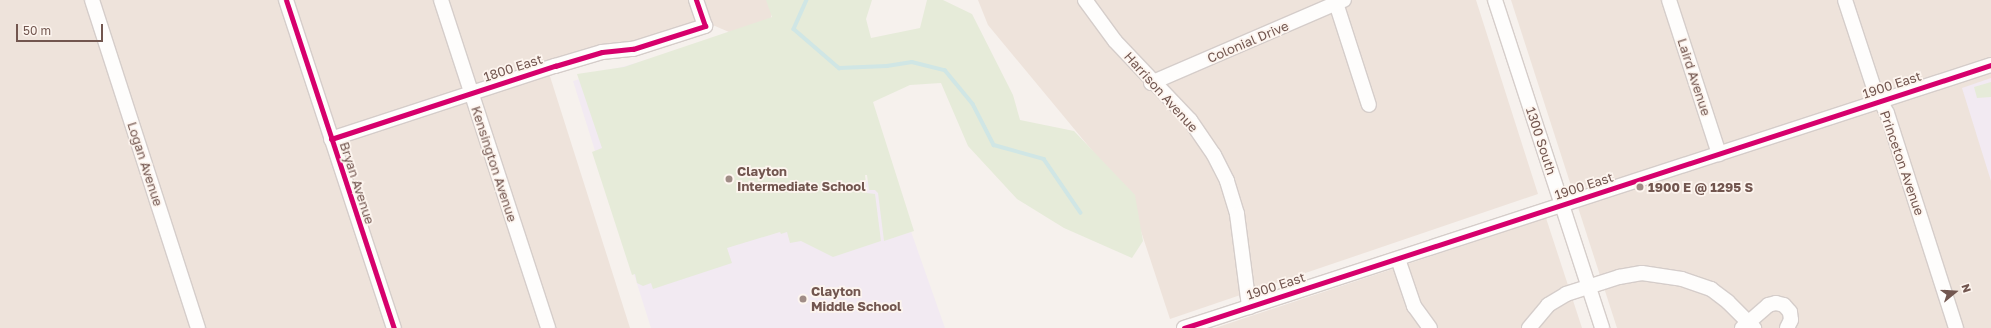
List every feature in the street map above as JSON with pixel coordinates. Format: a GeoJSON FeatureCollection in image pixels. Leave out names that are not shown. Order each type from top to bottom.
{"type":"FeatureCollection","features":[{"type":"Feature","properties":{"kind":"street","name":"Logan Avenue"},"geometry":{"type":"LineString","coordinates":[[92,0],[198,328]]}},
{"type":"Feature","properties":{"kind":"street","name":"Bryan Avenue"},"geometry":{"type":"LineString","coordinates":[[286,0],[394,328]]}},
{"type":"Feature","properties":{"kind":"street","name":"Kensington Avenue"},"geometry":{"type":"LineString","coordinates":[[441,0],[548,328]]}},
{"type":"Feature","properties":{"kind":"street","name":"1800 East"},"geometry":{"type":"LineString","coordinates":[[331,139],[596,54],[633,49],[704,26],[696,0]]}},
{"type":"Feature","properties":{"kind":"street","name":"Harrison Avenue"},"geometry":{"type":"LineString","coordinates":[[1085,0],[1114,41],[1151,83],[1190,120],[1214,155],[1227,181],[1238,214],[1249,307]]}},
{"type":"Feature","properties":{"kind":"street","name":"1300 South"},"geometry":{"type":"LineString","coordinates":[[1495,0],[1602,328]]}},
{"type":"Feature","properties":{"kind":"street","name":"Laird Avenue"},"geometry":{"type":"LineString","coordinates":[[1669,0],[1719,154]]}},
{"type":"Feature","properties":{"kind":"street","name":"Princeton Avenue"},"geometry":{"type":"LineString","coordinates":[[1845,0],[1880,101],[1887,113],[1956,328]]}},
{"type":"Feature","properties":{"kind":"street","name":"Colonial Drive"},"geometry":{"type":"LineString","coordinates":[[1151,83],[1340,2]]}},
{"type":"Feature","properties":{"kind":"street"},"geometry":{"type":"LineString","coordinates":[[1340,2],[1369,105]]}},
{"type":"Feature","properties":{"kind":"street","name":"1900 East"},"geometry":{"type":"LineString","coordinates":[[1184,328],[1991,65]]}},
{"type":"Feature","properties":{"kind":"street"},"geometry":{"type":"LineString","coordinates":[[1398,259],[1414,306],[1430,328]]}},
{"type":"Feature","properties":{"kind":"street"},"geometry":{"type":"LineString","coordinates":[[1529,328],[1548,305],[1588,286],[1631,275],[1667,275],[1711,289],[1748,326],[1768,305],[1780,303],[1790,312],[1791,320],[1787,328]]}},
{"type":"Feature","properties":{"kind":"shaded area"},"geometry":{"type":"Polygon","coordinates":[[[0,0],[775,0],[764,47],[701,20],[547,67],[630,328],[0,328],[0,0]]]}},
{"type":"Feature","properties":{"kind":"shaded area"},"geometry":{"type":"Polygon","coordinates":[[[978,0],[1476,0],[1538,194],[1170,319],[1129,195],[988,25],[978,0]]]}},
{"type":"Feature","properties":{"kind":"shaded area"},"geometry":{"type":"Polygon","coordinates":[[[1511,0],[1991,0],[1991,328],[1617,328],[1511,0]]]}},
{"type":"Feature","properties":{"kind":"shaded area","name":"Clayton Intermediate School"},"geometry":{"type":"Polygon","coordinates":[[[716,40],[812,172],[895,186],[945,328],[651,328],[573,81],[716,40]]]}},
{"type":"Feature","properties":{"kind":"shaded area"},"geometry":{"type":"Polygon","coordinates":[[[1991,78],[1991,181],[1962,88],[1991,78]]]}},
{"type":"Feature","properties":{"kind":"shaded area"},"geometry":{"type":"Polygon","coordinates":[[[1546,218],[1582,328],[1215,328],[1546,218]]]}},
{"type":"Feature","properties":{"kind":"green space"},"geometry":{"type":"Polygon","coordinates":[[[766,0],[872,0],[866,19],[871,38],[920,28],[927,0],[943,0],[972,14],[1013,95],[1020,120],[1074,131],[1135,195],[1143,241],[1132,258],[1064,228],[1017,199],[968,146],[941,83],[910,85],[873,102],[914,231],[884,241],[878,193],[875,190],[869,190],[867,175],[865,175],[867,193],[875,194],[881,241],[833,257],[801,241],[790,243],[787,232],[781,234],[780,232],[727,248],[732,263],[653,289],[651,283],[643,286],[637,283],[635,274],[632,275],[592,152],[602,148],[577,74],[624,67],[772,17],[766,0]]]}},
{"type":"Feature","properties":{"kind":"green space"},"geometry":{"type":"Polygon","coordinates":[[[1991,82],[1991,97],[1977,98],[1974,87],[1991,82]]]}},
{"type":"Feature","properties":{"kind":"waterway"},"geometry":{"type":"LineString","coordinates":[[807,0],[794,29],[839,68],[887,66],[912,62],[945,70],[973,104],[994,145],[1044,159],[1081,213]]}},
{"type":"Feature","properties":{"kind":"cycle path"},"geometry":{"type":"LineString","coordinates":[[286,0],[394,328]]}},
{"type":"Feature","properties":{"kind":"cycle path"},"geometry":{"type":"LineString","coordinates":[[331,139],[555,66],[602,52],[633,49],[705,26],[696,0]]}},
{"type":"Feature","properties":{"kind":"cycle path"},"geometry":{"type":"LineString","coordinates":[[1184,328],[1991,65]]}},
{"type":"Feature","properties":{"kind":"place","name":"Clayton Intermediate School"},"geometry":{"type":"Point","coordinates":[729,179]}},
{"type":"Feature","properties":{"kind":"place","name":"1900 E @ 1295 S"},"geometry":{"type":"Point","coordinates":[1640,187]}},
{"type":"Feature","properties":{"kind":"place","name":"Clayton Middle School"},"geometry":{"type":"Point","coordinates":[803,299]}}]}
